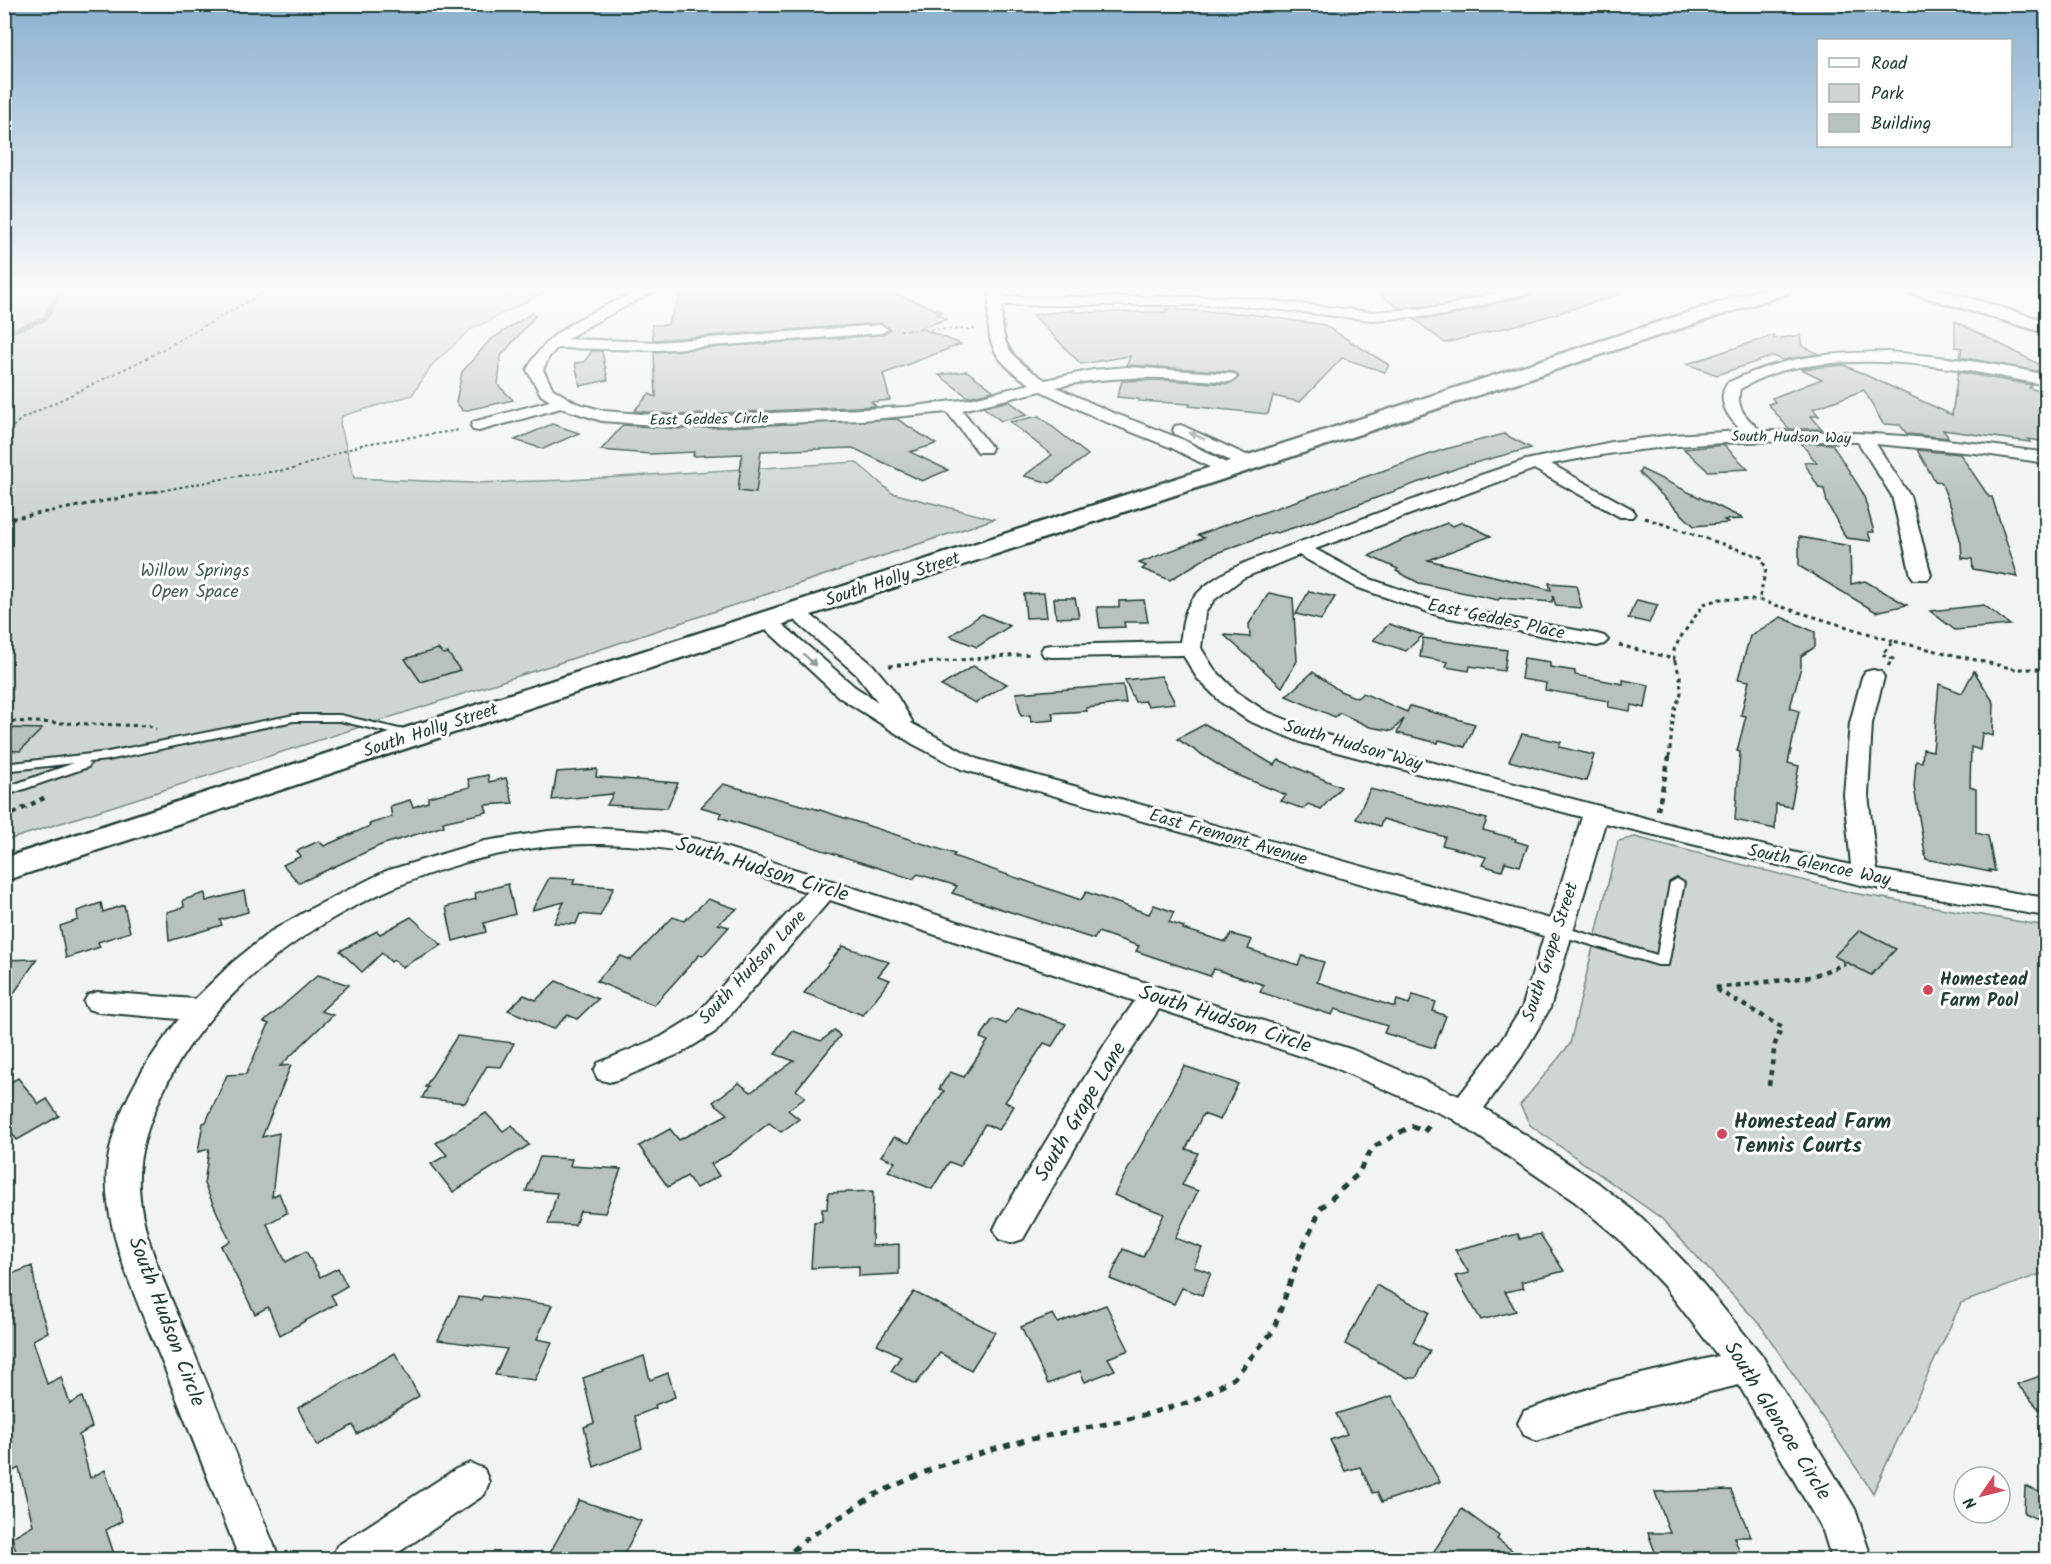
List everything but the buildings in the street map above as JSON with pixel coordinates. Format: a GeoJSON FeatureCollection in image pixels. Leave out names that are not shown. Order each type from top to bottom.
{"type":"FeatureCollection","features":[{"type":"Feature","properties":{"kind":"main road","name":"South Holly Street"},"geometry":{"type":"LineString","coordinates":[[4,870],[1558,362]]}},
{"type":"Feature","properties":{"kind":"street","name":"East Geddes Circle"},"geometry":{"type":"LineString","coordinates":[[538,362],[535,370],[540,384],[561,402],[606,417],[653,423],[848,416],[951,407],[1071,379],[1118,372],[1141,371],[1229,377]]}},
{"type":"Feature","properties":{"kind":"street"},"geometry":{"type":"LineString","coordinates":[[1012,362],[1025,375],[1044,387],[1140,430],[1238,467]]}},
{"type":"Feature","properties":{"kind":"street"},"geometry":{"type":"LineString","coordinates":[[1758,436],[1731,408],[1728,398],[1733,386],[1778,368],[1805,362]]}},
{"type":"Feature","properties":{"kind":"street"},"geometry":{"type":"LineString","coordinates":[[1959,362],[2046,380]]}},
{"type":"Feature","properties":{"kind":"street"},"geometry":{"type":"LineString","coordinates":[[479,426],[561,402]]}},
{"type":"Feature","properties":{"kind":"street"},"geometry":{"type":"LineString","coordinates":[[951,407],[984,448]]}},
{"type":"Feature","properties":{"kind":"street"},"geometry":{"type":"LineString","coordinates":[[1108,415],[1183,430],[1238,467]]}},
{"type":"Feature","properties":{"kind":"street","name":"South Hudson Way"},"geometry":{"type":"LineString","coordinates":[[1596,811],[1292,732],[1257,716],[1230,698],[1205,673],[1190,648],[1192,622],[1206,596],[1225,579],[1236,574],[1494,476],[1536,463],[1577,454],[1657,442],[1758,436],[1864,439],[1953,446],[2046,458]]}},
{"type":"Feature","properties":{"kind":"street"},"geometry":{"type":"LineString","coordinates":[[1864,439],[1901,496],[1921,575]]}},
{"type":"Feature","properties":{"kind":"street"},"geometry":{"type":"LineString","coordinates":[[1536,463],[1626,513]]}},
{"type":"Feature","properties":{"kind":"street","name":"East Geddes Place"},"geometry":{"type":"LineString","coordinates":[[1300,548],[1363,583],[1447,612],[1597,639]]}},
{"type":"Feature","properties":{"kind":"street","name":"East Fremont Avenue"},"geometry":{"type":"LineString","coordinates":[[781,616],[838,685],[944,752],[969,764],[1560,931]]}},
{"type":"Feature","properties":{"kind":"street","name":"East Fremont Avenue"},"geometry":{"type":"LineString","coordinates":[[781,616],[864,669],[884,693],[904,726]]}},
{"type":"Feature","properties":{"kind":"street"},"geometry":{"type":"LineString","coordinates":[[1052,651],[1190,648]]}},
{"type":"Feature","properties":{"kind":"street"},"geometry":{"type":"LineString","coordinates":[[1866,878],[1857,785],[1862,723],[1873,677]]}},
{"type":"Feature","properties":{"kind":"street","name":"South Glencoe Way"},"geometry":{"type":"LineString","coordinates":[[1596,811],[1772,858],[1866,878],[2046,907]]}},
{"type":"Feature","properties":{"kind":"street","name":"South Grape Street"},"geometry":{"type":"LineString","coordinates":[[1454,1107],[1522,1035],[1536,1008],[1596,811]]}},
{"type":"Feature","properties":{"kind":"street","name":"South Hudson Circle"},"geometry":{"type":"LineString","coordinates":[[260,1560],[133,1245],[123,1189],[124,1160],[134,1120],[161,1063],[201,1010],[243,969],[280,939],[321,914],[395,877],[486,849],[548,839],[590,836],[657,840],[693,846],[1342,1058],[1454,1107]]}},
{"type":"Feature","properties":{"kind":"street","name":"South Hudson Lane"},"geometry":{"type":"LineString","coordinates":[[609,1071],[671,1045],[705,1024],[826,888]]}},
{"type":"Feature","properties":{"kind":"street","name":"South Grape Lane"},"geometry":{"type":"LineString","coordinates":[[1011,1229],[1115,1052],[1153,996]]}},
{"type":"Feature","properties":{"kind":"street"},"geometry":{"type":"LineString","coordinates":[[98,1002],[201,1010]]}},
{"type":"Feature","properties":{"kind":"street","name":"South Glencoe Circle"},"geometry":{"type":"LineString","coordinates":[[1454,1107],[1586,1191],[1630,1228],[1676,1276],[1748,1366],[1841,1522],[1852,1560]]}},
{"type":"Feature","properties":{"kind":"street"},"geometry":{"type":"LineString","coordinates":[[1537,1423],[1612,1398],[1748,1366]]}},
{"type":"Feature","properties":{"kind":"street"},"geometry":{"type":"LineString","coordinates":[[351,1560],[470,1482]]}},
{"type":"Feature","properties":{"kind":"lane"},"geometry":{"type":"LineString","coordinates":[[4,768],[108,756],[294,718],[340,718],[416,735]]}},
{"type":"Feature","properties":{"kind":"lane"},"geometry":{"type":"LineString","coordinates":[[4,792],[108,756]]}},
{"type":"Feature","properties":{"kind":"lane"},"geometry":{"type":"LineString","coordinates":[[1560,931],[1663,962],[1677,883]]}},
{"type":"Feature","properties":{"kind":"path"},"geometry":{"type":"LineString","coordinates":[[4,435],[21,418],[139,362]]}},
{"type":"Feature","properties":{"kind":"path"},"geometry":{"type":"LineString","coordinates":[[4,520],[232,477],[293,469],[364,444],[444,434],[479,426]]}},
{"type":"Feature","properties":{"kind":"path"},"geometry":{"type":"LineString","coordinates":[[1626,513],[1749,551],[1761,557],[1766,568],[1759,600]]}},
{"type":"Feature","properties":{"kind":"path"},"geometry":{"type":"LineString","coordinates":[[1656,827],[1671,749],[1674,712],[1681,693],[1674,650],[1704,604],[1720,598],[1759,600],[1893,641],[1987,664],[2016,669],[2046,669]]}},
{"type":"Feature","properties":{"kind":"path"},"geometry":{"type":"LineString","coordinates":[[1597,639],[1674,659]]}},
{"type":"Feature","properties":{"kind":"path"},"geometry":{"type":"LineString","coordinates":[[1873,677],[1892,663],[1893,659],[1882,655],[1893,641]]}},
{"type":"Feature","properties":{"kind":"path"},"geometry":{"type":"LineString","coordinates":[[883,661],[889,666],[1015,657],[1052,651]]}},
{"type":"Feature","properties":{"kind":"path"},"geometry":{"type":"LineString","coordinates":[[1769,1085],[1775,1044],[1782,1027],[1714,988],[1810,977],[1845,964]]}},
{"type":"Feature","properties":{"kind":"path"},"geometry":{"type":"LineString","coordinates":[[782,1560],[805,1540],[874,1495],[939,1466],[1022,1441],[1121,1421],[1194,1401],[1234,1378],[1273,1331],[1302,1249],[1321,1208],[1357,1175],[1373,1147],[1412,1126],[1424,1132],[1454,1107]]}},
{"type":"Feature","properties":{"kind":"green space","name":"Willow Springs Open Space"},"geometry":{"type":"Polygon","coordinates":[[[4,362],[435,362],[412,395],[342,416],[340,423],[354,478],[472,483],[571,480],[856,462],[892,493],[994,519],[565,661],[5,841],[4,362]]]}},
{"type":"Feature","properties":{"kind":"green space"},"geometry":{"type":"Polygon","coordinates":[[[1635,837],[1853,893],[2046,926],[2046,1272],[1961,1303],[1873,1493],[1761,1326],[1661,1218],[1530,1125],[1520,1105],[1570,1044],[1618,841],[1635,837]]]}},
{"type":"Feature","properties":{"kind":"place","name":"Homestead Farm Pool"},"geometry":{"type":"Point","coordinates":[1928,990]}},
{"type":"Feature","properties":{"kind":"place","name":"Homestead Farm Tennis Courts"},"geometry":{"type":"Point","coordinates":[1722,1134]}}]}
